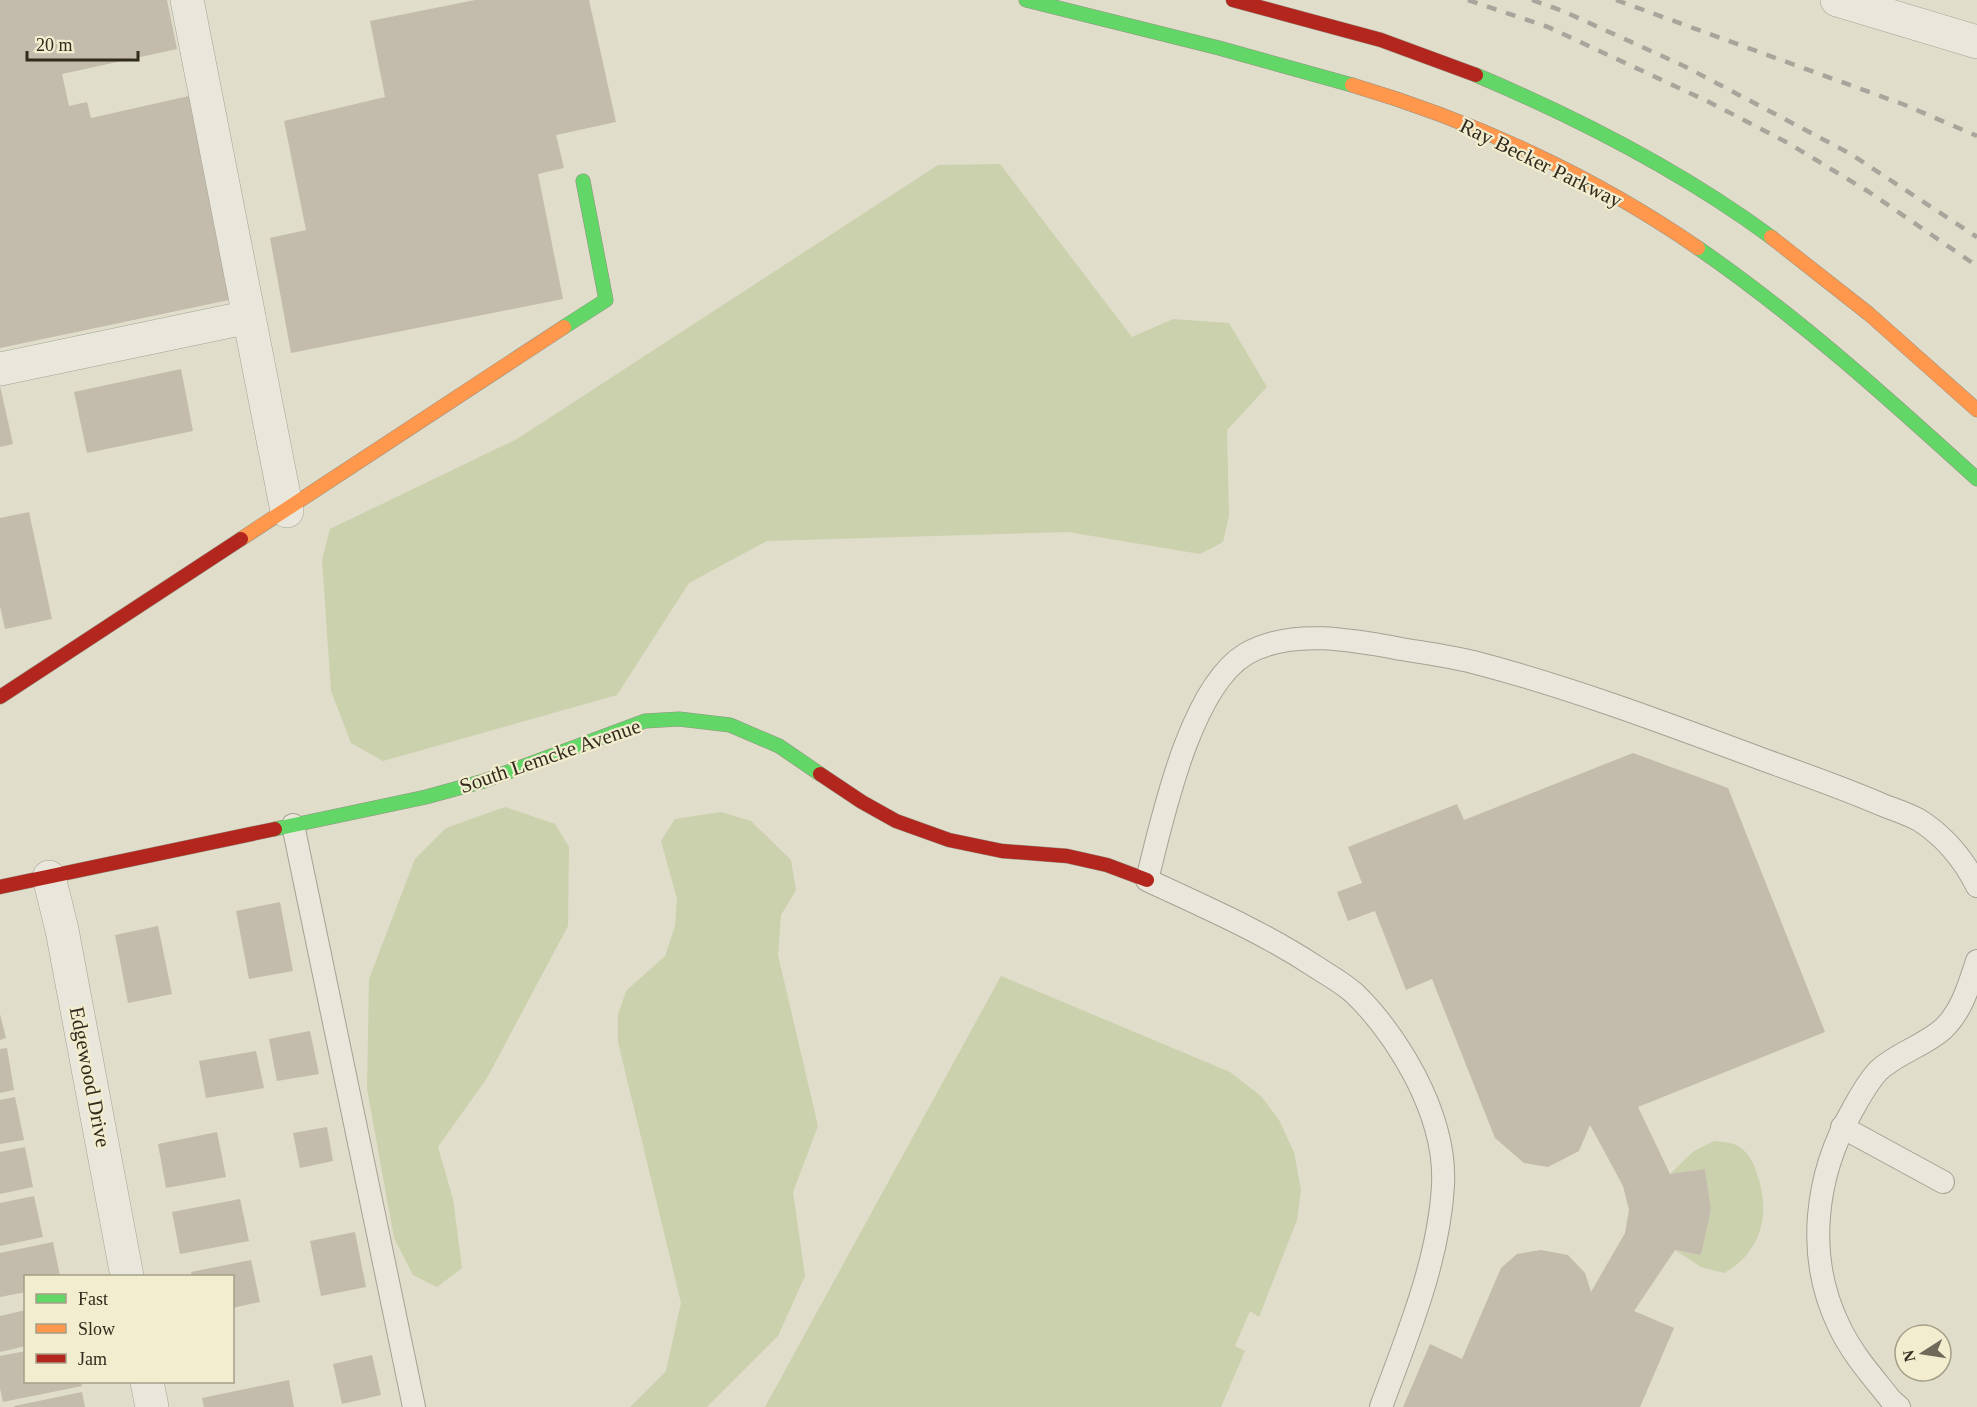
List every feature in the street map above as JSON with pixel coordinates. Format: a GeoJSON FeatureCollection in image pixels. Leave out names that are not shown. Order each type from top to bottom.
{"type":"FeatureCollection","features":[{"type":"Feature","properties":{"kind":"street"},"geometry":{"type":"LineString","coordinates":[[187,0],[287,511]]}},
{"type":"Feature","properties":{"kind":"street","name":"Ray Becker Parkway"},"geometry":{"type":"LineString","coordinates":[[1026,0],[1320,75],[1402,101],[1486,134],[1585,180],[1649,215],[1726,267],[1812,333],[1904,412],[1977,479]]}},
{"type":"Feature","properties":{"kind":"street"},"geometry":{"type":"LineString","coordinates":[[1233,0],[1335,26],[1429,56],[1506,87],[1617,140],[1675,172],[1844,293],[1977,410]]}},
{"type":"Feature","properties":{"kind":"street"},"geometry":{"type":"LineString","coordinates":[[1837,0],[1977,42]]}},
{"type":"Feature","properties":{"kind":"street"},"geometry":{"type":"LineString","coordinates":[[0,698],[606,300],[583,182]]}},
{"type":"Feature","properties":{"kind":"street"},"geometry":{"type":"LineString","coordinates":[[0,369],[249,317]]}},
{"type":"Feature","properties":{"kind":"street","name":"South Lemcke Avenue"},"geometry":{"type":"LineString","coordinates":[[0,886],[426,797],[514,770],[645,722],[679,719],[730,725],[779,746],[862,802],[896,821],[949,840],[1002,851],[1067,856],[1107,865],[1147,880]]}},
{"type":"Feature","properties":{"kind":"street","name":"Edgewood Drive"},"geometry":{"type":"LineString","coordinates":[[50,877],[127,1275]]}},
{"type":"Feature","properties":{"kind":"street"},"geometry":{"type":"LineString","coordinates":[[147,1383],[152,1407]]}},
{"type":"Feature","properties":{"kind":"lane"},"geometry":{"type":"LineString","coordinates":[[1381,1407],[1423,1291],[1433,1250],[1441,1196],[1442,1162],[1436,1127],[1425,1095],[1405,1058],[1379,1019],[1352,991],[1294,953],[1243,924],[1147,880],[1165,805],[1200,709],[1220,679],[1244,655],[1269,643],[1301,638],[1374,644],[1471,662],[1627,710],[1864,797],[1918,820],[1956,854],[1969,870],[1977,886]]}},
{"type":"Feature","properties":{"kind":"lane"},"geometry":{"type":"LineString","coordinates":[[293,825],[414,1407]]}},
{"type":"Feature","properties":{"kind":"lane"},"geometry":{"type":"LineString","coordinates":[[1899,1407],[1851,1349],[1838,1325],[1823,1280],[1818,1240],[1821,1193],[1830,1156],[1842,1127],[1862,1093],[1877,1072],[1889,1062],[1943,1029],[1964,1000],[1977,961]]}},
{"type":"Feature","properties":{"kind":"lane"},"geometry":{"type":"LineString","coordinates":[[1842,1127],[1942,1182]]}},
{"type":"Feature","properties":{"kind":"green space"},"geometry":{"type":"Polygon","coordinates":[[[1000,164],[1132,337],[1173,319],[1229,323],[1267,387],[1227,430],[1229,516],[1223,542],[1200,554],[1068,532],[767,541],[689,583],[617,695],[383,761],[351,743],[331,691],[322,560],[330,529],[517,439],[938,165],[1000,164]]]}},
{"type":"Feature","properties":{"kind":"green space"},"geometry":{"type":"Polygon","coordinates":[[[505,807],[555,824],[569,847],[568,926],[487,1078],[438,1147],[453,1199],[462,1268],[437,1287],[413,1275],[394,1238],[367,1089],[369,979],[415,859],[446,828],[505,807]]]}},
{"type":"Feature","properties":{"kind":"green space"},"geometry":{"type":"Polygon","coordinates":[[[721,812],[751,821],[791,860],[796,890],[781,915],[778,955],[818,1126],[793,1192],[805,1276],[778,1336],[707,1407],[630,1407],[666,1371],[681,1303],[618,1042],[618,1015],[626,991],[665,956],[675,926],[677,899],[661,841],[675,819],[721,812]]]}},
{"type":"Feature","properties":{"kind":"green space"},"geometry":{"type":"Polygon","coordinates":[[[1001,976],[1230,1072],[1261,1096],[1279,1120],[1294,1152],[1301,1190],[1297,1220],[1259,1317],[1250,1311],[1235,1346],[1245,1351],[1221,1407],[765,1407],[1001,976]]]}},
{"type":"Feature","properties":{"kind":"green space"},"geometry":{"type":"Polygon","coordinates":[[[1714,1141],[1734,1144],[1747,1153],[1756,1170],[1763,1203],[1763,1217],[1755,1243],[1737,1264],[1724,1273],[1701,1267],[1675,1250],[1701,1255],[1711,1210],[1705,1169],[1670,1174],[1694,1151],[1714,1141]]]}},
{"type":"Feature","properties":{"kind":"building"},"geometry":{"type":"Polygon","coordinates":[[[0,0],[167,0],[177,49],[62,74],[69,106],[87,102],[91,118],[189,96],[229,300],[0,348],[0,0]]]}},
{"type":"Feature","properties":{"kind":"building"},"geometry":{"type":"Polygon","coordinates":[[[475,0],[589,0],[616,122],[556,135],[564,168],[538,174],[563,299],[291,353],[270,238],[306,230],[284,121],[385,97],[370,21],[475,0]]]}},
{"type":"Feature","properties":{"kind":"building"},"geometry":{"type":"Polygon","coordinates":[[[181,369],[193,431],[87,453],[74,392],[181,369]]]}},
{"type":"Feature","properties":{"kind":"building"},"geometry":{"type":"Polygon","coordinates":[[[0,386],[13,444],[0,447],[0,386]]]}},
{"type":"Feature","properties":{"kind":"building"},"geometry":{"type":"Polygon","coordinates":[[[29,512],[52,619],[5,629],[0,606],[0,518],[29,512]]]}},
{"type":"Feature","properties":{"kind":"building"},"geometry":{"type":"Polygon","coordinates":[[[1633,753],[1728,788],[1825,1032],[1638,1107],[1670,1174],[1705,1169],[1711,1210],[1701,1255],[1675,1250],[1634,1311],[1674,1328],[1640,1407],[1403,1407],[1430,1344],[1462,1359],[1501,1268],[1517,1254],[1541,1250],[1568,1255],[1585,1273],[1591,1292],[1625,1233],[1629,1210],[1623,1186],[1590,1125],[1579,1151],[1548,1167],[1524,1163],[1495,1138],[1432,979],[1406,990],[1375,911],[1348,921],[1337,892],[1362,883],[1348,847],[1457,804],[1464,820],[1633,753]]]}},
{"type":"Feature","properties":{"kind":"building"},"geometry":{"type":"Polygon","coordinates":[[[280,902],[293,971],[249,979],[236,911],[280,902]]]}},
{"type":"Feature","properties":{"kind":"building"},"geometry":{"type":"Polygon","coordinates":[[[158,926],[172,994],[128,1003],[115,935],[158,926]]]}},
{"type":"Feature","properties":{"kind":"building"},"geometry":{"type":"Polygon","coordinates":[[[0,1014],[6,1038],[0,1040],[0,1014]]]}},
{"type":"Feature","properties":{"kind":"building"},"geometry":{"type":"Polygon","coordinates":[[[310,1031],[319,1074],[277,1081],[269,1039],[310,1031]]]}},
{"type":"Feature","properties":{"kind":"building"},"geometry":{"type":"Polygon","coordinates":[[[7,1048],[14,1090],[0,1093],[0,1049],[7,1048]]]}},
{"type":"Feature","properties":{"kind":"building"},"geometry":{"type":"Polygon","coordinates":[[[256,1051],[264,1088],[206,1098],[199,1061],[256,1051]]]}},
{"type":"Feature","properties":{"kind":"building"},"geometry":{"type":"Polygon","coordinates":[[[15,1097],[24,1140],[0,1144],[0,1100],[15,1097]]]}},
{"type":"Feature","properties":{"kind":"building"},"geometry":{"type":"Polygon","coordinates":[[[327,1127],[333,1161],[300,1168],[293,1133],[327,1127]]]}},
{"type":"Feature","properties":{"kind":"building"},"geometry":{"type":"Polygon","coordinates":[[[217,1132],[226,1177],[166,1188],[158,1144],[217,1132]]]}},
{"type":"Feature","properties":{"kind":"building"},"geometry":{"type":"Polygon","coordinates":[[[25,1147],[33,1187],[0,1194],[0,1152],[25,1147]]]}},
{"type":"Feature","properties":{"kind":"building"},"geometry":{"type":"Polygon","coordinates":[[[34,1196],[43,1237],[0,1246],[0,1203],[34,1196]]]}},
{"type":"Feature","properties":{"kind":"building"},"geometry":{"type":"Polygon","coordinates":[[[240,1199],[249,1241],[180,1254],[172,1212],[240,1199]]]}},
{"type":"Feature","properties":{"kind":"building"},"geometry":{"type":"Polygon","coordinates":[[[355,1232],[366,1287],[321,1296],[310,1241],[355,1232]]]}},
{"type":"Feature","properties":{"kind":"building"},"geometry":{"type":"Polygon","coordinates":[[[53,1242],[60,1275],[24,1275],[24,1292],[0,1297],[0,1253],[53,1242]]]}},
{"type":"Feature","properties":{"kind":"building"},"geometry":{"type":"Polygon","coordinates":[[[251,1260],[260,1302],[234,1308],[234,1275],[192,1275],[191,1272],[251,1260]]]}},
{"type":"Feature","properties":{"kind":"building"},"geometry":{"type":"Polygon","coordinates":[[[24,1310],[24,1346],[0,1352],[0,1316],[24,1310]]]}},
{"type":"Feature","properties":{"kind":"building"},"geometry":{"type":"Polygon","coordinates":[[[24,1351],[24,1383],[81,1383],[82,1386],[3,1402],[0,1388],[0,1356],[24,1351]]]}},
{"type":"Feature","properties":{"kind":"building"},"geometry":{"type":"Polygon","coordinates":[[[372,1355],[381,1395],[342,1404],[333,1364],[372,1355]]]}},
{"type":"Feature","properties":{"kind":"building"},"geometry":{"type":"Polygon","coordinates":[[[289,1380],[294,1407],[204,1407],[202,1398],[289,1380]]]}},
{"type":"Feature","properties":{"kind":"building"},"geometry":{"type":"Polygon","coordinates":[[[82,1392],[85,1407],[14,1407],[14,1406],[82,1392]]]}},
{"type":"Feature","properties":{"kind":"railway"},"geometry":{"type":"LineString","coordinates":[[1468,0],[1548,27],[1709,102],[1788,143],[1869,192],[1977,266]]}},
{"type":"Feature","properties":{"kind":"railway"},"geometry":{"type":"LineString","coordinates":[[1532,0],[1563,11],[1684,66],[1849,153],[1977,237]]}},
{"type":"Feature","properties":{"kind":"railway"},"geometry":{"type":"LineString","coordinates":[[1616,0],[1905,105],[1977,136]]}},
{"type":"Feature","properties":{"kind":"traffic: fast"},"geometry":{"type":"LineString","coordinates":[[1026,0],[1219,48],[1352,85]]}},
{"type":"Feature","properties":{"kind":"traffic: fast"},"geometry":{"type":"LineString","coordinates":[[1476,75],[1553,109],[1628,147],[1701,190],[1771,237]]}},
{"type":"Feature","properties":{"kind":"traffic: fast"},"geometry":{"type":"LineString","coordinates":[[564,327],[606,300],[583,181]]}},
{"type":"Feature","properties":{"kind":"traffic: fast"},"geometry":{"type":"LineString","coordinates":[[1698,248],[1807,330],[1977,479]]}},
{"type":"Feature","properties":{"kind":"traffic: fast"},"geometry":{"type":"LineString","coordinates":[[275,829],[426,797],[484,781],[645,721],[679,719],[730,725],[779,746],[820,774]]}},
{"type":"Feature","properties":{"kind":"traffic: slow"},"geometry":{"type":"LineString","coordinates":[[1352,85],[1398,99],[1488,133],[1532,153],[1617,197],[1698,248]]}},
{"type":"Feature","properties":{"kind":"traffic: slow"},"geometry":{"type":"LineString","coordinates":[[1771,237],[1869,314],[1977,410]]}},
{"type":"Feature","properties":{"kind":"traffic: slow"},"geometry":{"type":"LineString","coordinates":[[241,539],[564,327]]}},
{"type":"Feature","properties":{"kind":"traffic: jam"},"geometry":{"type":"LineString","coordinates":[[1233,0],[1381,40],[1476,75]]}},
{"type":"Feature","properties":{"kind":"traffic: jam"},"geometry":{"type":"LineString","coordinates":[[0,697],[241,539]]}},
{"type":"Feature","properties":{"kind":"traffic: jam"},"geometry":{"type":"LineString","coordinates":[[820,774],[896,821],[949,840],[1002,851],[1067,856],[1107,865],[1147,880]]}},
{"type":"Feature","properties":{"kind":"traffic: jam"},"geometry":{"type":"LineString","coordinates":[[0,887],[275,829]]}}]}
